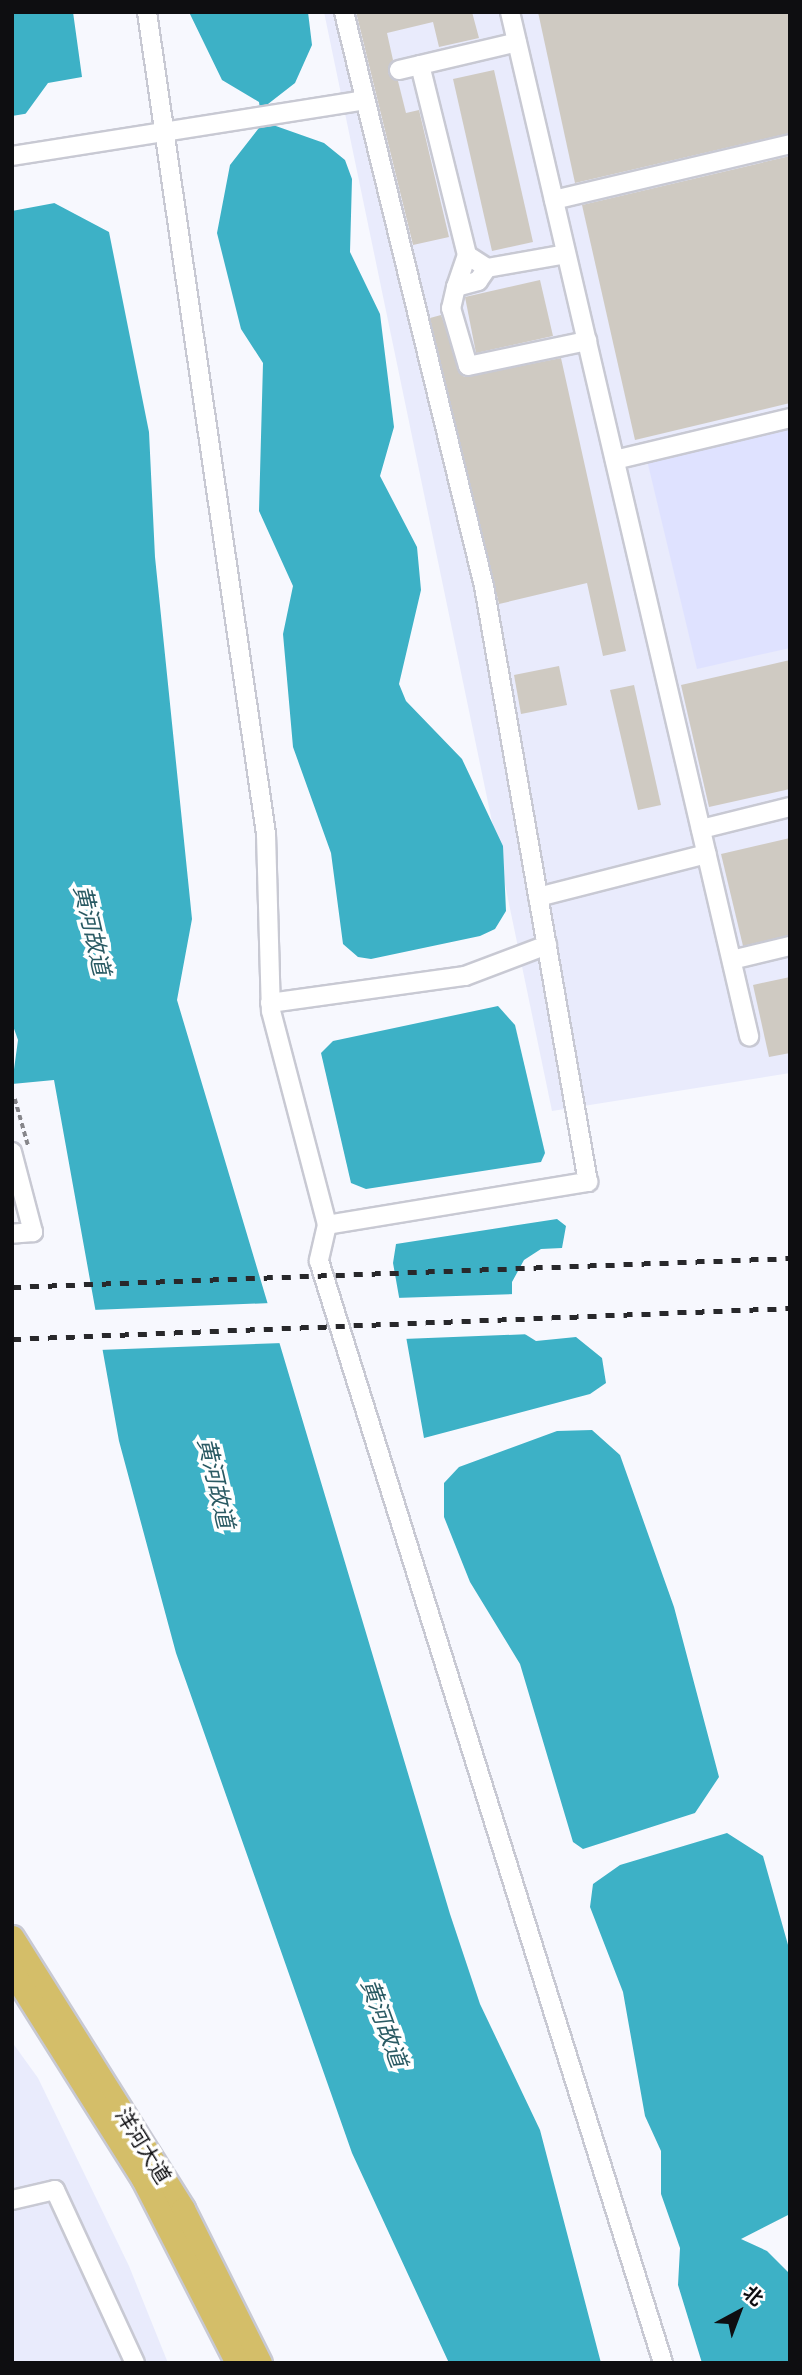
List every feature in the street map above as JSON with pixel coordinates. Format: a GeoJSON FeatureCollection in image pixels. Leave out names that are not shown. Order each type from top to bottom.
{"type":"FeatureCollection","features":[{"type":"Feature","properties":{"kind":"main road","name":"洋河大道"},"geometry":{"type":"LineString","coordinates":[[12,1937],[183,2209],[260,2363]]}},
{"type":"Feature","properties":{"kind":"main road","name":"洋河大道"},"geometry":{"type":"LineString","coordinates":[[12,1971],[143,2179],[237,2363]]}},
{"type":"Feature","properties":{"kind":"street"},"geometry":{"type":"LineString","coordinates":[[147,12],[160,130],[266,834],[271,1003],[327,1225],[319,1261],[663,2363]]}},
{"type":"Feature","properties":{"kind":"street"},"geometry":{"type":"LineString","coordinates":[[327,1225],[588,1182],[484,586],[344,12]]}},
{"type":"Feature","properties":{"kind":"street"},"geometry":{"type":"LineString","coordinates":[[510,12],[749,1036]]}},
{"type":"Feature","properties":{"kind":"street"},"geometry":{"type":"LineString","coordinates":[[399,70],[517,43]]}},
{"type":"Feature","properties":{"kind":"street"},"geometry":{"type":"LineString","coordinates":[[420,65],[467,255],[451,308],[468,366],[587,341]]}},
{"type":"Feature","properties":{"kind":"street"},"geometry":{"type":"LineString","coordinates":[[12,156],[128,134],[244,120],[365,100]]}},
{"type":"Feature","properties":{"kind":"street"},"geometry":{"type":"LineString","coordinates":[[554,200],[790,144]]}},
{"type":"Feature","properties":{"kind":"street"},"geometry":{"type":"LineString","coordinates":[[467,255],[487,268],[566,254]]}},
{"type":"Feature","properties":{"kind":"street"},"geometry":{"type":"LineString","coordinates":[[456,287],[478,281],[487,268]]}},
{"type":"Feature","properties":{"kind":"street"},"geometry":{"type":"LineString","coordinates":[[615,460],[790,418]]}},
{"type":"Feature","properties":{"kind":"street"},"geometry":{"type":"LineString","coordinates":[[701,829],[790,807]]}},
{"type":"Feature","properties":{"kind":"street"},"geometry":{"type":"LineString","coordinates":[[538,897],[707,854]]}},
{"type":"Feature","properties":{"kind":"street"},"geometry":{"type":"LineString","coordinates":[[271,1003],[465,976],[547,945]]}},
{"type":"Feature","properties":{"kind":"street"},"geometry":{"type":"LineString","coordinates":[[732,960],[790,946]]}},
{"type":"Feature","properties":{"kind":"street"},"geometry":{"type":"LineString","coordinates":[[12,1152],[33,1232],[12,1234]]}},
{"type":"Feature","properties":{"kind":"street"},"geometry":{"type":"LineString","coordinates":[[12,2200],[55,2190],[135,2363]]}},
{"type":"Feature","properties":{"kind":"path"},"geometry":{"type":"LineString","coordinates":[[12,999],[13,1007]]}},
{"type":"Feature","properties":{"kind":"shaded area"},"geometry":{"type":"Polygon","coordinates":[[[324,12],[790,12],[790,1073],[552,1111],[324,12]]]}},
{"type":"Feature","properties":{"kind":"shaded area"},"geometry":{"type":"Polygon","coordinates":[[[790,422],[790,648],[697,669],[646,456],[790,422]]]}},
{"type":"Feature","properties":{"kind":"shaded area"},"geometry":{"type":"Polygon","coordinates":[[[12,2042],[38,2078],[129,2266],[168,2363],[12,2363],[12,2042]]]}},
{"type":"Feature","properties":{"kind":"water","name":"黄河故道"},"geometry":{"type":"Polygon","coordinates":[[[12,12],[73,12],[82,77],[48,83],[16,127],[41,196],[109,232],[149,432],[155,557],[192,919],[177,1000],[450,1914],[480,2004],[540,2130],[601,2363],[449,2363],[352,2153],[176,1653],[119,1441],[54,1080],[12,1084],[18,1040],[12,1023],[12,12]]]}},
{"type":"Feature","properties":{"kind":"water"},"geometry":{"type":"Polygon","coordinates":[[[189,12],[308,12],[312,45],[295,83],[268,104],[273,125],[324,143],[345,160],[352,179],[350,252],[380,314],[394,427],[380,476],[417,547],[421,590],[399,684],[406,701],[462,759],[503,846],[506,911],[495,929],[480,936],[371,959],[358,957],[343,944],[331,853],[293,747],[283,634],[293,586],[259,511],[263,363],[241,329],[217,233],[230,165],[262,124],[259,102],[222,80],[189,12]]]}},
{"type":"Feature","properties":{"kind":"water"},"geometry":{"type":"Polygon","coordinates":[[[498,1006],[515,1025],[545,1153],[541,1162],[366,1189],[351,1183],[321,1053],[333,1041],[498,1006]]]}},
{"type":"Feature","properties":{"kind":"water"},"geometry":{"type":"Polygon","coordinates":[[[557,1219],[566,1226],[562,1248],[541,1249],[524,1260],[512,1282],[512,1326],[536,1341],[576,1337],[602,1358],[606,1383],[590,1394],[424,1438],[393,1263],[396,1244],[557,1219]]]}},
{"type":"Feature","properties":{"kind":"water"},"geometry":{"type":"Polygon","coordinates":[[[592,1430],[620,1455],[674,1607],[719,1777],[695,1813],[583,1849],[573,1842],[520,1664],[470,1582],[444,1517],[444,1483],[459,1467],[557,1431],[592,1430]]]}},
{"type":"Feature","properties":{"kind":"water"},"geometry":{"type":"Polygon","coordinates":[[[727,1833],[763,1856],[790,1952],[790,2214],[741,2239],[767,2251],[790,2274],[790,2363],[702,2363],[678,2285],[680,2248],[661,2194],[661,2151],[645,2116],[623,1992],[590,1907],[593,1884],[620,1865],[727,1833]]]}},
{"type":"Feature","properties":{"kind":"pier"},"geometry":{"type":"Polygon","coordinates":[[[30,113],[19,127],[44,193],[60,202],[12,211],[12,116],[30,113]]]}},
{"type":"Feature","properties":{"kind":"pier"},"geometry":{"type":"Polygon","coordinates":[[[516,1294],[516,1325],[531,1334],[403,1339],[395,1298],[516,1294]]]}},
{"type":"Feature","properties":{"kind":"pier"},"geometry":{"type":"Polygon","coordinates":[[[271,1303],[283,1343],[99,1350],[92,1310],[271,1303]]]}},
{"type":"Feature","properties":{"kind":"building"},"geometry":{"type":"Polygon","coordinates":[[[356,12],[472,12],[479,38],[439,47],[433,22],[387,33],[393,60],[388,73],[398,81],[406,113],[419,110],[449,237],[413,245],[356,12]]]}},
{"type":"Feature","properties":{"kind":"building"},"geometry":{"type":"Polygon","coordinates":[[[538,12],[790,12],[790,133],[575,183],[538,12]]]}},
{"type":"Feature","properties":{"kind":"building"},"geometry":{"type":"Polygon","coordinates":[[[494,70],[533,242],[492,251],[453,79],[494,70]]]}},
{"type":"Feature","properties":{"kind":"building"},"geometry":{"type":"Polygon","coordinates":[[[790,156],[790,403],[635,440],[582,205],[790,156]]]}},
{"type":"Feature","properties":{"kind":"building"},"geometry":{"type":"Polygon","coordinates":[[[540,280],[553,336],[476,353],[465,297],[540,280]]]}},
{"type":"Feature","properties":{"kind":"building"},"geometry":{"type":"Polygon","coordinates":[[[441,315],[464,377],[561,358],[626,651],[603,656],[587,583],[499,604],[430,318],[441,315]]]}},
{"type":"Feature","properties":{"kind":"building"},"geometry":{"type":"Polygon","coordinates":[[[790,660],[790,789],[709,807],[681,685],[790,660]]]}},
{"type":"Feature","properties":{"kind":"building"},"geometry":{"type":"Polygon","coordinates":[[[559,666],[567,705],[521,714],[514,675],[559,666]]]}},
{"type":"Feature","properties":{"kind":"building"},"geometry":{"type":"Polygon","coordinates":[[[634,685],[661,805],[638,810],[610,690],[634,685]]]}},
{"type":"Feature","properties":{"kind":"building"},"geometry":{"type":"Polygon","coordinates":[[[790,838],[790,935],[743,946],[721,854],[790,838]]]}},
{"type":"Feature","properties":{"kind":"building"},"geometry":{"type":"Polygon","coordinates":[[[790,977],[790,1053],[769,1057],[753,985],[790,977]]]}},
{"type":"Feature","properties":{"kind":"railway"},"geometry":{"type":"LineString","coordinates":[[12,1287],[790,1258]]}},
{"type":"Feature","properties":{"kind":"railway"},"geometry":{"type":"LineString","coordinates":[[12,1339],[790,1308]]}}]}
